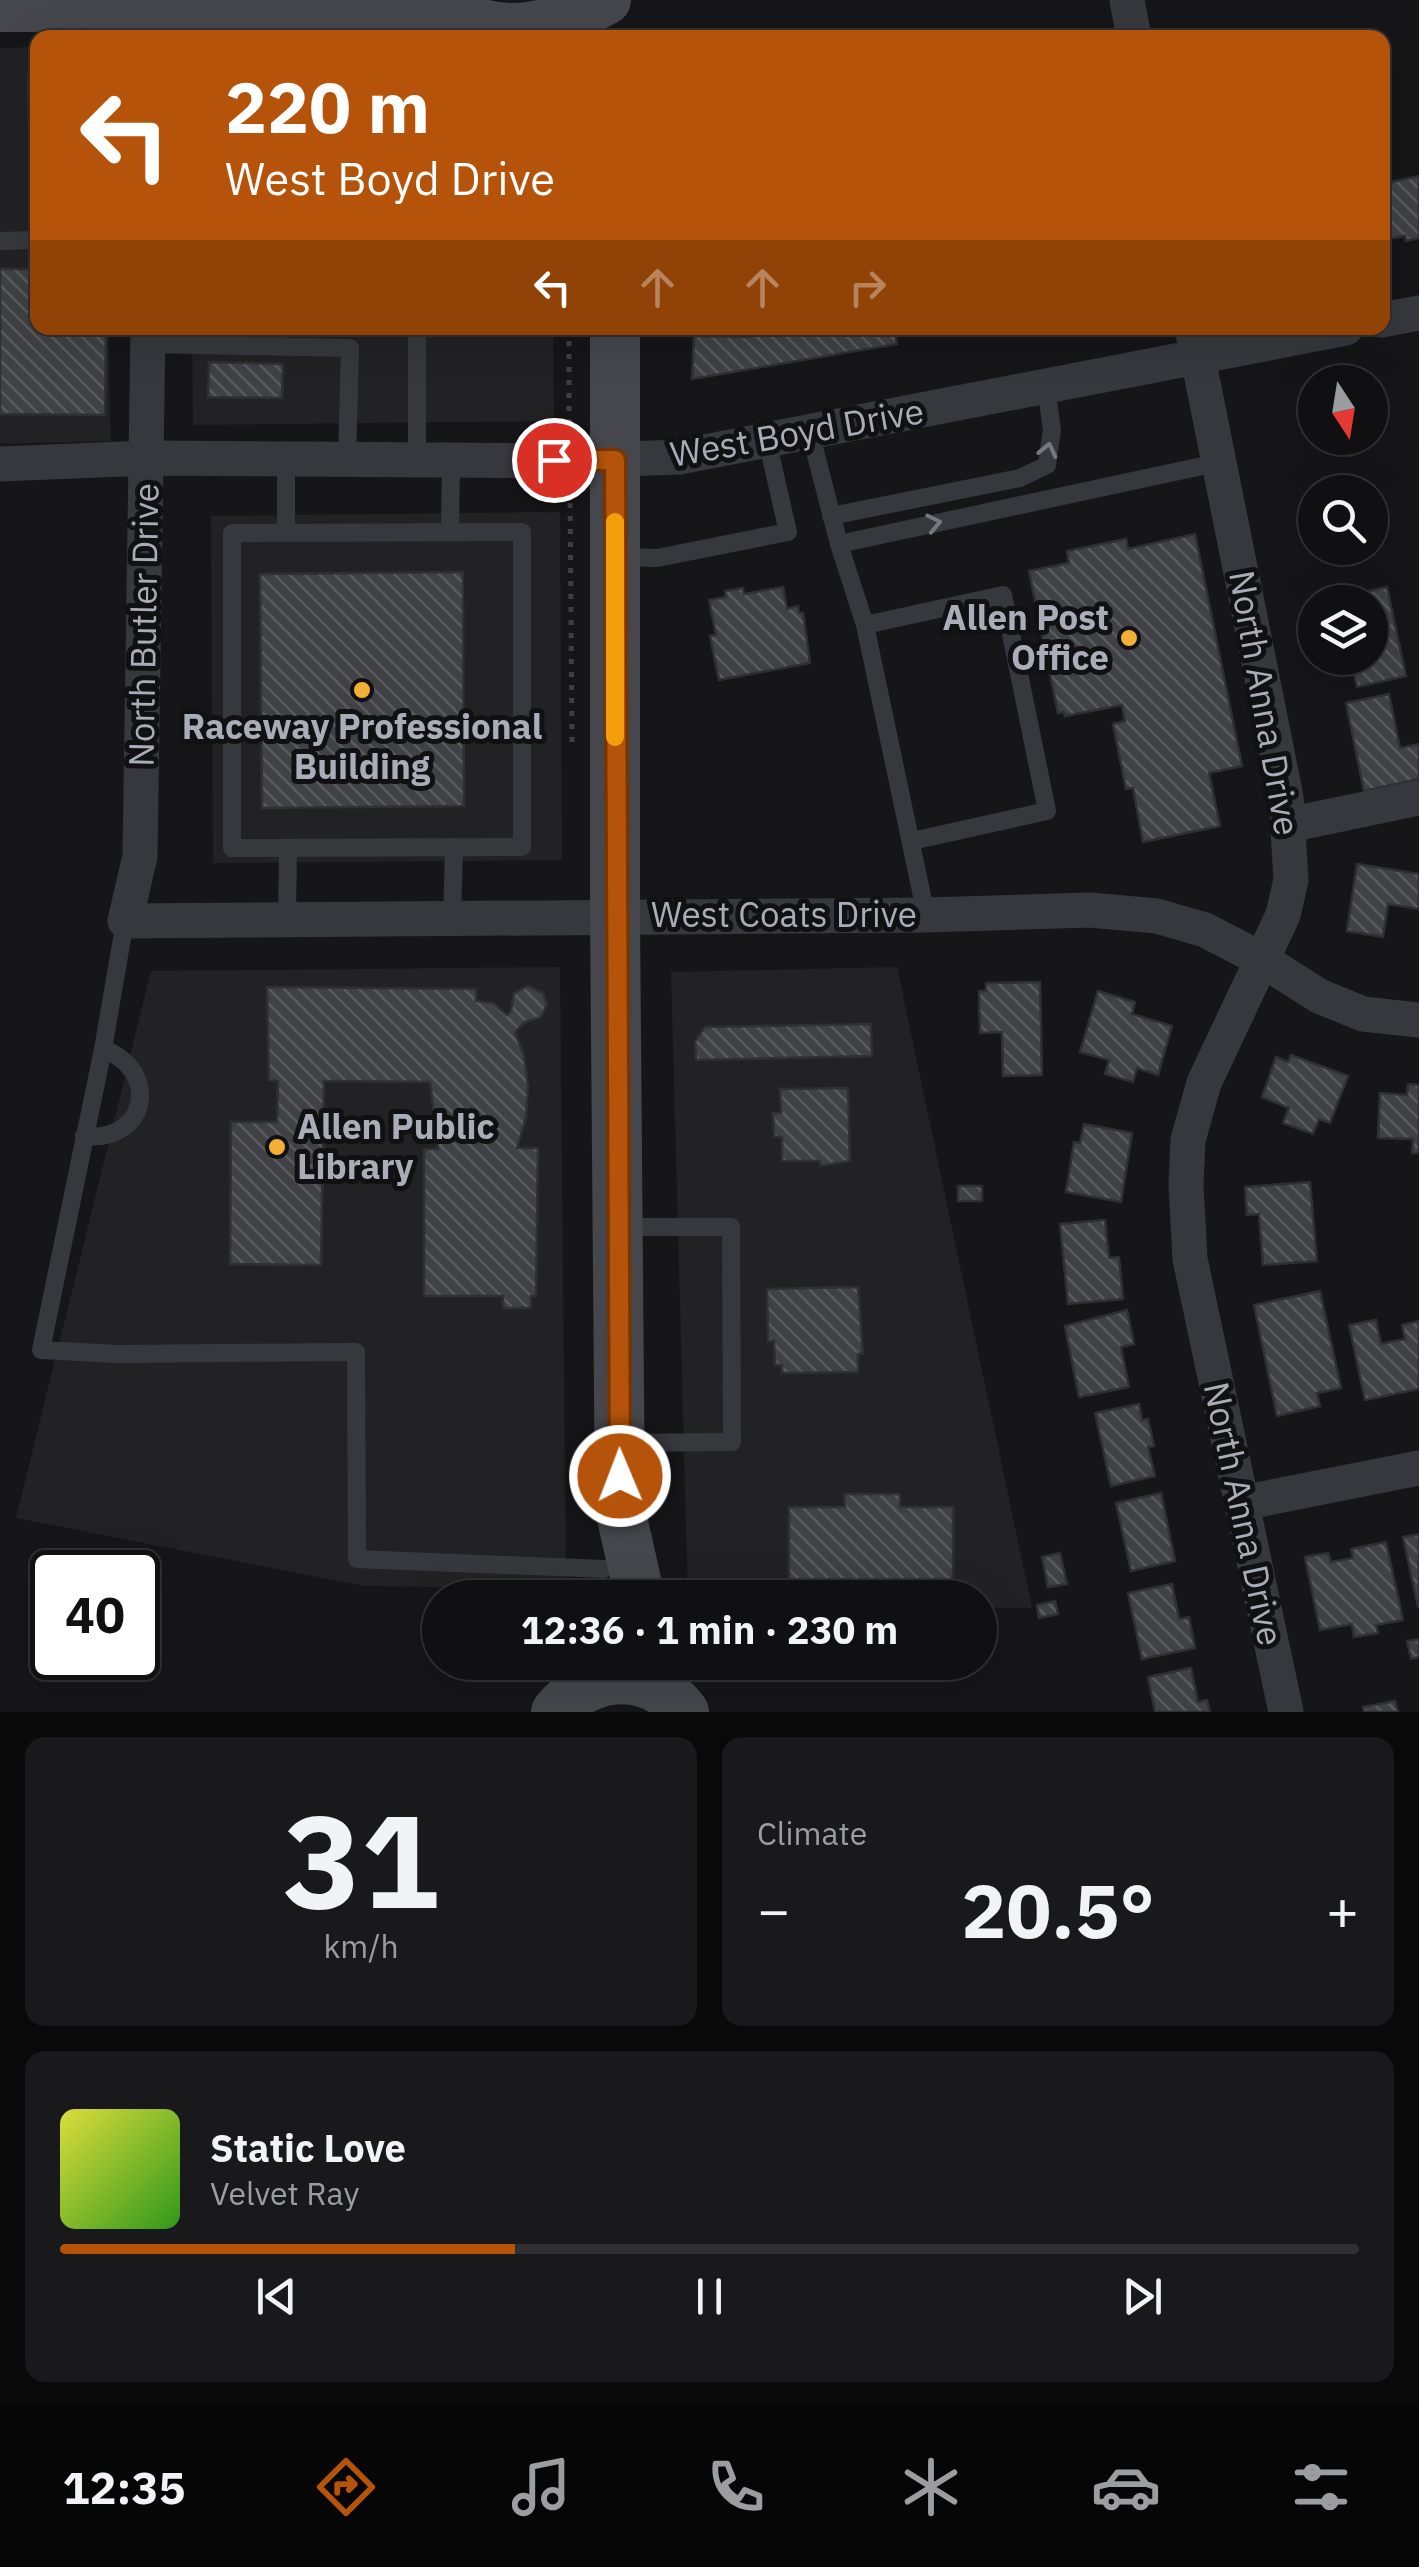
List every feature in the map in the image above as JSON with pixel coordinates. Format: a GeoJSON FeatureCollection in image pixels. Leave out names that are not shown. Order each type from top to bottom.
{"type":"FeatureCollection","features":[{"type":"Feature","properties":{"kind":"street"},"geometry":{"type":"LineString","coordinates":[[0,7],[150,15],[446,2],[464,20],[484,27],[533,27],[566,21],[606,0]]}},
{"type":"Feature","properties":{"kind":"street"},"geometry":{"type":"LineString","coordinates":[[613,30],[614,0]]}},
{"type":"Feature","properties":{"kind":"street"},"geometry":{"type":"LineString","coordinates":[[1126,0],[1132,30]]}},
{"type":"Feature","properties":{"kind":"street"},"geometry":{"type":"LineString","coordinates":[[1390,318],[1419,312]]}},
{"type":"Feature","properties":{"kind":"street"},"geometry":{"type":"LineString","coordinates":[[614,335],[620,1227],[620,1509],[616,1580]]}},
{"type":"Feature","properties":{"kind":"street","name":"West Boyd Drive"},"geometry":{"type":"LineString","coordinates":[[0,464],[146,458],[680,457],[1046,387],[1195,343],[1276,335]]}},
{"type":"Feature","properties":{"kind":"street","name":"North Butler Drive"},"geometry":{"type":"LineString","coordinates":[[125,921],[140,856],[148,336]]}},
{"type":"Feature","properties":{"kind":"street","name":"North Anna Drive"},"geometry":{"type":"LineString","coordinates":[[1195,343],[1286,797],[1291,880],[1283,916],[1204,1083],[1188,1140],[1190,1259],[1286,1712]]}},
{"type":"Feature","properties":{"kind":"street"},"geometry":{"type":"LineString","coordinates":[[1288,826],[1419,798]]}},
{"type":"Feature","properties":{"kind":"street","name":"West Coats Drive"},"geometry":{"type":"LineString","coordinates":[[125,921],[926,915],[1090,910],[1157,916],[1205,930],[1319,996],[1363,1014],[1419,1020]]}},
{"type":"Feature","properties":{"kind":"street"},"geometry":{"type":"LineString","coordinates":[[1242,1503],[1419,1468]]}},
{"type":"Feature","properties":{"kind":"street"},"geometry":{"type":"LineString","coordinates":[[578,1687],[624,1678],[665,1688]]}},
{"type":"Feature","properties":{"kind":"lane"},"geometry":{"type":"LineString","coordinates":[[0,240],[30,240]]}},
{"type":"Feature","properties":{"kind":"lane"},"geometry":{"type":"LineString","coordinates":[[418,335],[434,460],[450,532]]}},
{"type":"Feature","properties":{"kind":"lane"},"geometry":{"type":"LineString","coordinates":[[148,336],[350,348],[348,460]]}},
{"type":"Feature","properties":{"kind":"lane"},"geometry":{"type":"LineString","coordinates":[[831,516],[1020,478],[1047,465],[1052,430],[1046,387]]}},
{"type":"Feature","properties":{"kind":"lane"},"geometry":{"type":"LineString","coordinates":[[810,432],[838,544],[865,624],[926,915]]}},
{"type":"Feature","properties":{"kind":"lane"},"geometry":{"type":"LineString","coordinates":[[614,558],[657,558],[788,532],[767,440]]}},
{"type":"Feature","properties":{"kind":"lane"},"geometry":{"type":"LineString","coordinates":[[286,459],[286,532]]}},
{"type":"Feature","properties":{"kind":"lane"},"geometry":{"type":"LineString","coordinates":[[838,544],[1221,462]]}},
{"type":"Feature","properties":{"kind":"lane"},"geometry":{"type":"LineString","coordinates":[[286,532],[522,532],[522,847],[232,848],[232,533],[286,532]]}},
{"type":"Feature","properties":{"kind":"lane"},"geometry":{"type":"LineString","coordinates":[[865,624],[1003,595],[1047,811],[912,840]]}},
{"type":"Feature","properties":{"kind":"lane"},"geometry":{"type":"LineString","coordinates":[[452,918],[454,847]]}},
{"type":"Feature","properties":{"kind":"lane"},"geometry":{"type":"LineString","coordinates":[[287,920],[288,848]]}},
{"type":"Feature","properties":{"kind":"lane"},"geometry":{"type":"LineString","coordinates":[[125,921],[103,1050],[41,1350],[118,1354],[356,1352],[357,1560],[541,1580]]}},
{"type":"Feature","properties":{"kind":"lane"},"geometry":{"type":"LineString","coordinates":[[84,1136],[100,1138],[122,1129],[140,1104],[136,1072],[119,1055],[103,1050]]}},
{"type":"Feature","properties":{"kind":"lane"},"geometry":{"type":"LineString","coordinates":[[619,1443],[732,1442],[731,1227],[620,1227]]}},
{"type":"Feature","properties":{"kind":"shaded area"},"geometry":{"type":"Polygon","coordinates":[[[30,47],[30,335],[108,335],[111,441],[0,444],[0,48],[30,47]]]}},
{"type":"Feature","properties":{"kind":"shaded area"},"geometry":{"type":"Polygon","coordinates":[[[192,335],[553,335],[554,421],[193,425],[192,335]]]}},
{"type":"Feature","properties":{"kind":"shaded area"},"geometry":{"type":"Polygon","coordinates":[[[560,512],[562,860],[213,863],[211,516],[560,512]]]}},
{"type":"Feature","properties":{"kind":"shaded area"},"geometry":{"type":"Polygon","coordinates":[[[560,967],[566,1580],[422,1580],[422,1587],[364,1586],[16,1518],[151,971],[560,967]]]}},
{"type":"Feature","properties":{"kind":"shaded area"},"geometry":{"type":"Polygon","coordinates":[[[897,967],[1032,1608],[997,1608],[997,1580],[688,1580],[671,972],[897,967]]]}},
{"type":"Feature","properties":{"kind":"building"},"geometry":{"type":"Polygon","coordinates":[[[28,75],[30,75],[30,180],[28,75]]]}},
{"type":"Feature","properties":{"kind":"building"},"geometry":{"type":"Polygon","coordinates":[[[1419,176],[1419,238],[1390,238],[1390,182],[1419,176]]]}},
{"type":"Feature","properties":{"kind":"building"},"geometry":{"type":"Polygon","coordinates":[[[0,269],[30,269],[30,335],[106,335],[105,415],[0,414],[0,269]]]}},
{"type":"Feature","properties":{"kind":"building"},"geometry":{"type":"Polygon","coordinates":[[[895,335],[897,344],[692,379],[694,336],[895,335]]]}},
{"type":"Feature","properties":{"kind":"building"},"geometry":{"type":"Polygon","coordinates":[[[209,362],[283,364],[282,398],[208,397],[209,362]]]}},
{"type":"Feature","properties":{"kind":"building","name":"Allen Post Office"},"geometry":{"type":"Polygon","coordinates":[[[1195,534],[1242,766],[1209,773],[1220,826],[1143,842],[1133,788],[1126,789],[1113,724],[1125,721],[1122,705],[1065,716],[1064,712],[1058,713],[1029,571],[1069,563],[1067,551],[1126,539],[1128,549],[1195,534]]]}},
{"type":"Feature","properties":{"kind":"building","name":"Raceway Professional Building"},"geometry":{"type":"Polygon","coordinates":[[[463,572],[464,806],[262,808],[260,574],[463,572]]]}},
{"type":"Feature","properties":{"kind":"building"},"geometry":{"type":"Polygon","coordinates":[[[783,587],[787,609],[798,606],[799,613],[803,613],[810,663],[719,680],[710,636],[716,635],[709,600],[726,597],[725,591],[743,588],[744,594],[783,587]]]}},
{"type":"Feature","properties":{"kind":"building"},"geometry":{"type":"Polygon","coordinates":[[[1388,592],[1406,676],[1357,687],[1354,675],[1388,675],[1388,592]]]}},
{"type":"Feature","properties":{"kind":"building"},"geometry":{"type":"Polygon","coordinates":[[[1389,694],[1400,748],[1419,744],[1419,779],[1364,791],[1346,703],[1389,694]]]}},
{"type":"Feature","properties":{"kind":"building"},"geometry":{"type":"Polygon","coordinates":[[[1357,864],[1419,874],[1419,909],[1388,904],[1383,937],[1347,931],[1357,864]]]}},
{"type":"Feature","properties":{"kind":"building"},"geometry":{"type":"Polygon","coordinates":[[[1040,982],[1042,1075],[1003,1076],[1002,1032],[980,1033],[979,991],[986,991],[986,983],[1040,982]]]}},
{"type":"Feature","properties":{"kind":"building","name":"Allen Public Library"},"geometry":{"type":"Polygon","coordinates":[[[528,986],[543,993],[547,1005],[541,1017],[525,1022],[515,1032],[524,1056],[528,1085],[526,1118],[517,1148],[538,1148],[536,1296],[531,1296],[531,1308],[503,1308],[503,1296],[424,1296],[424,1149],[438,1149],[430,1082],[324,1081],[321,1265],[230,1264],[231,1122],[277,1122],[278,1081],[269,1080],[267,987],[476,989],[476,1001],[493,1003],[507,1015],[514,993],[528,986]]]}},
{"type":"Feature","properties":{"kind":"building"},"geometry":{"type":"Polygon","coordinates":[[[1098,991],[1135,1002],[1132,1014],[1172,1026],[1158,1075],[1137,1068],[1133,1082],[1105,1074],[1109,1060],[1080,1052],[1098,991]]]}},
{"type":"Feature","properties":{"kind":"building"},"geometry":{"type":"Polygon","coordinates":[[[871,1024],[872,1056],[696,1060],[695,1041],[705,1027],[871,1024]]]}},
{"type":"Feature","properties":{"kind":"building"},"geometry":{"type":"Polygon","coordinates":[[[1291,1055],[1348,1076],[1330,1123],[1319,1119],[1313,1134],[1283,1123],[1289,1108],[1262,1097],[1276,1057],[1288,1062],[1291,1055]]]}},
{"type":"Feature","properties":{"kind":"building"},"geometry":{"type":"Polygon","coordinates":[[[1408,1084],[1419,1085],[1419,1153],[1412,1153],[1413,1139],[1378,1138],[1380,1093],[1407,1095],[1408,1084]]]}},
{"type":"Feature","properties":{"kind":"building"},"geometry":{"type":"Polygon","coordinates":[[[848,1088],[850,1161],[820,1166],[820,1161],[782,1161],[782,1137],[774,1137],[773,1113],[781,1113],[780,1089],[848,1088]]]}},
{"type":"Feature","properties":{"kind":"building"},"geometry":{"type":"Polygon","coordinates":[[[1084,1124],[1132,1133],[1121,1202],[1066,1192],[1074,1142],[1080,1143],[1084,1124]]]}},
{"type":"Feature","properties":{"kind":"building"},"geometry":{"type":"Polygon","coordinates":[[[1310,1182],[1317,1261],[1263,1265],[1259,1214],[1247,1215],[1245,1187],[1310,1182]]]}},
{"type":"Feature","properties":{"kind":"building"},"geometry":{"type":"Polygon","coordinates":[[[958,1186],[982,1186],[982,1201],[958,1201],[958,1186]]]}},
{"type":"Feature","properties":{"kind":"building"},"geometry":{"type":"Polygon","coordinates":[[[1105,1220],[1109,1258],[1119,1257],[1123,1299],[1068,1304],[1060,1224],[1105,1220]]]}},
{"type":"Feature","properties":{"kind":"building"},"geometry":{"type":"Polygon","coordinates":[[[858,1287],[863,1354],[858,1354],[858,1372],[782,1373],[782,1365],[775,1365],[774,1341],[768,1341],[767,1289],[858,1287]]]}},
{"type":"Feature","properties":{"kind":"building"},"geometry":{"type":"Polygon","coordinates":[[[1320,1291],[1341,1388],[1317,1393],[1320,1406],[1277,1416],[1254,1305],[1320,1291]]]}},
{"type":"Feature","properties":{"kind":"building"},"geometry":{"type":"Polygon","coordinates":[[[1127,1310],[1134,1344],[1121,1347],[1129,1387],[1079,1397],[1065,1326],[1127,1310]]]}},
{"type":"Feature","properties":{"kind":"building"},"geometry":{"type":"Polygon","coordinates":[[[1376,1320],[1381,1344],[1405,1339],[1402,1325],[1419,1321],[1419,1389],[1365,1400],[1349,1325],[1376,1320]]]}},
{"type":"Feature","properties":{"kind":"building"},"geometry":{"type":"Polygon","coordinates":[[[1139,1404],[1142,1420],[1148,1419],[1154,1446],[1148,1447],[1155,1476],[1111,1486],[1095,1413],[1139,1404]]]}},
{"type":"Feature","properties":{"kind":"building"},"geometry":{"type":"Polygon","coordinates":[[[1161,1493],[1175,1561],[1131,1571],[1116,1503],[1161,1493]]]}},
{"type":"Feature","properties":{"kind":"building"},"geometry":{"type":"Polygon","coordinates":[[[844,1494],[900,1494],[900,1507],[953,1507],[953,1580],[789,1580],[789,1507],[845,1507],[844,1494]]]}},
{"type":"Feature","properties":{"kind":"building"},"geometry":{"type":"Polygon","coordinates":[[[1419,1534],[1419,1606],[1418,1607],[1403,1537],[1419,1534]]]}},
{"type":"Feature","properties":{"kind":"building"},"geometry":{"type":"Polygon","coordinates":[[[1386,1542],[1403,1620],[1376,1625],[1378,1633],[1354,1637],[1352,1624],[1320,1630],[1305,1557],[1328,1553],[1331,1562],[1353,1558],[1351,1549],[1386,1542]]]}},
{"type":"Feature","properties":{"kind":"building"},"geometry":{"type":"Polygon","coordinates":[[[1060,1553],[1067,1584],[1048,1587],[1042,1557],[1060,1553]]]}},
{"type":"Feature","properties":{"kind":"building"},"geometry":{"type":"Polygon","coordinates":[[[1172,1584],[1179,1619],[1189,1617],[1195,1648],[1142,1659],[1128,1593],[1172,1584]]]}},
{"type":"Feature","properties":{"kind":"building"},"geometry":{"type":"Polygon","coordinates":[[[1055,1601],[1058,1614],[1039,1618],[1037,1605],[1055,1601]]]}},
{"type":"Feature","properties":{"kind":"building"},"geometry":{"type":"Polygon","coordinates":[[[1419,1639],[1419,1657],[1411,1659],[1407,1641],[1419,1639]]]}},
{"type":"Feature","properties":{"kind":"building"},"geometry":{"type":"Polygon","coordinates":[[[1191,1668],[1198,1702],[1207,1700],[1210,1712],[1155,1712],[1148,1677],[1191,1668]]]}},
{"type":"Feature","properties":{"kind":"building"},"geometry":{"type":"Polygon","coordinates":[[[1395,1701],[1398,1712],[1364,1712],[1363,1707],[1395,1701]]]}},
{"type":"Feature","properties":{"kind":"slow traffic"},"geometry":{"type":"LineString","coordinates":[[615,522],[615,737]]}},
{"type":"Feature","properties":{"kind":"place","name":"Allen Post Office"},"geometry":{"type":"Point","coordinates":[1129,638]}},
{"type":"Feature","properties":{"kind":"place","name":"Raceway Professional Building"},"geometry":{"type":"Point","coordinates":[362,690]}},
{"type":"Feature","properties":{"kind":"place","name":"Allen Public Library"},"geometry":{"type":"Point","coordinates":[277,1147]}},
{"type":"Feature","properties":{"kind":"route"},"geometry":{"type":"LineString","coordinates":[[554,460],[615,460],[620,1476]]}}]}
